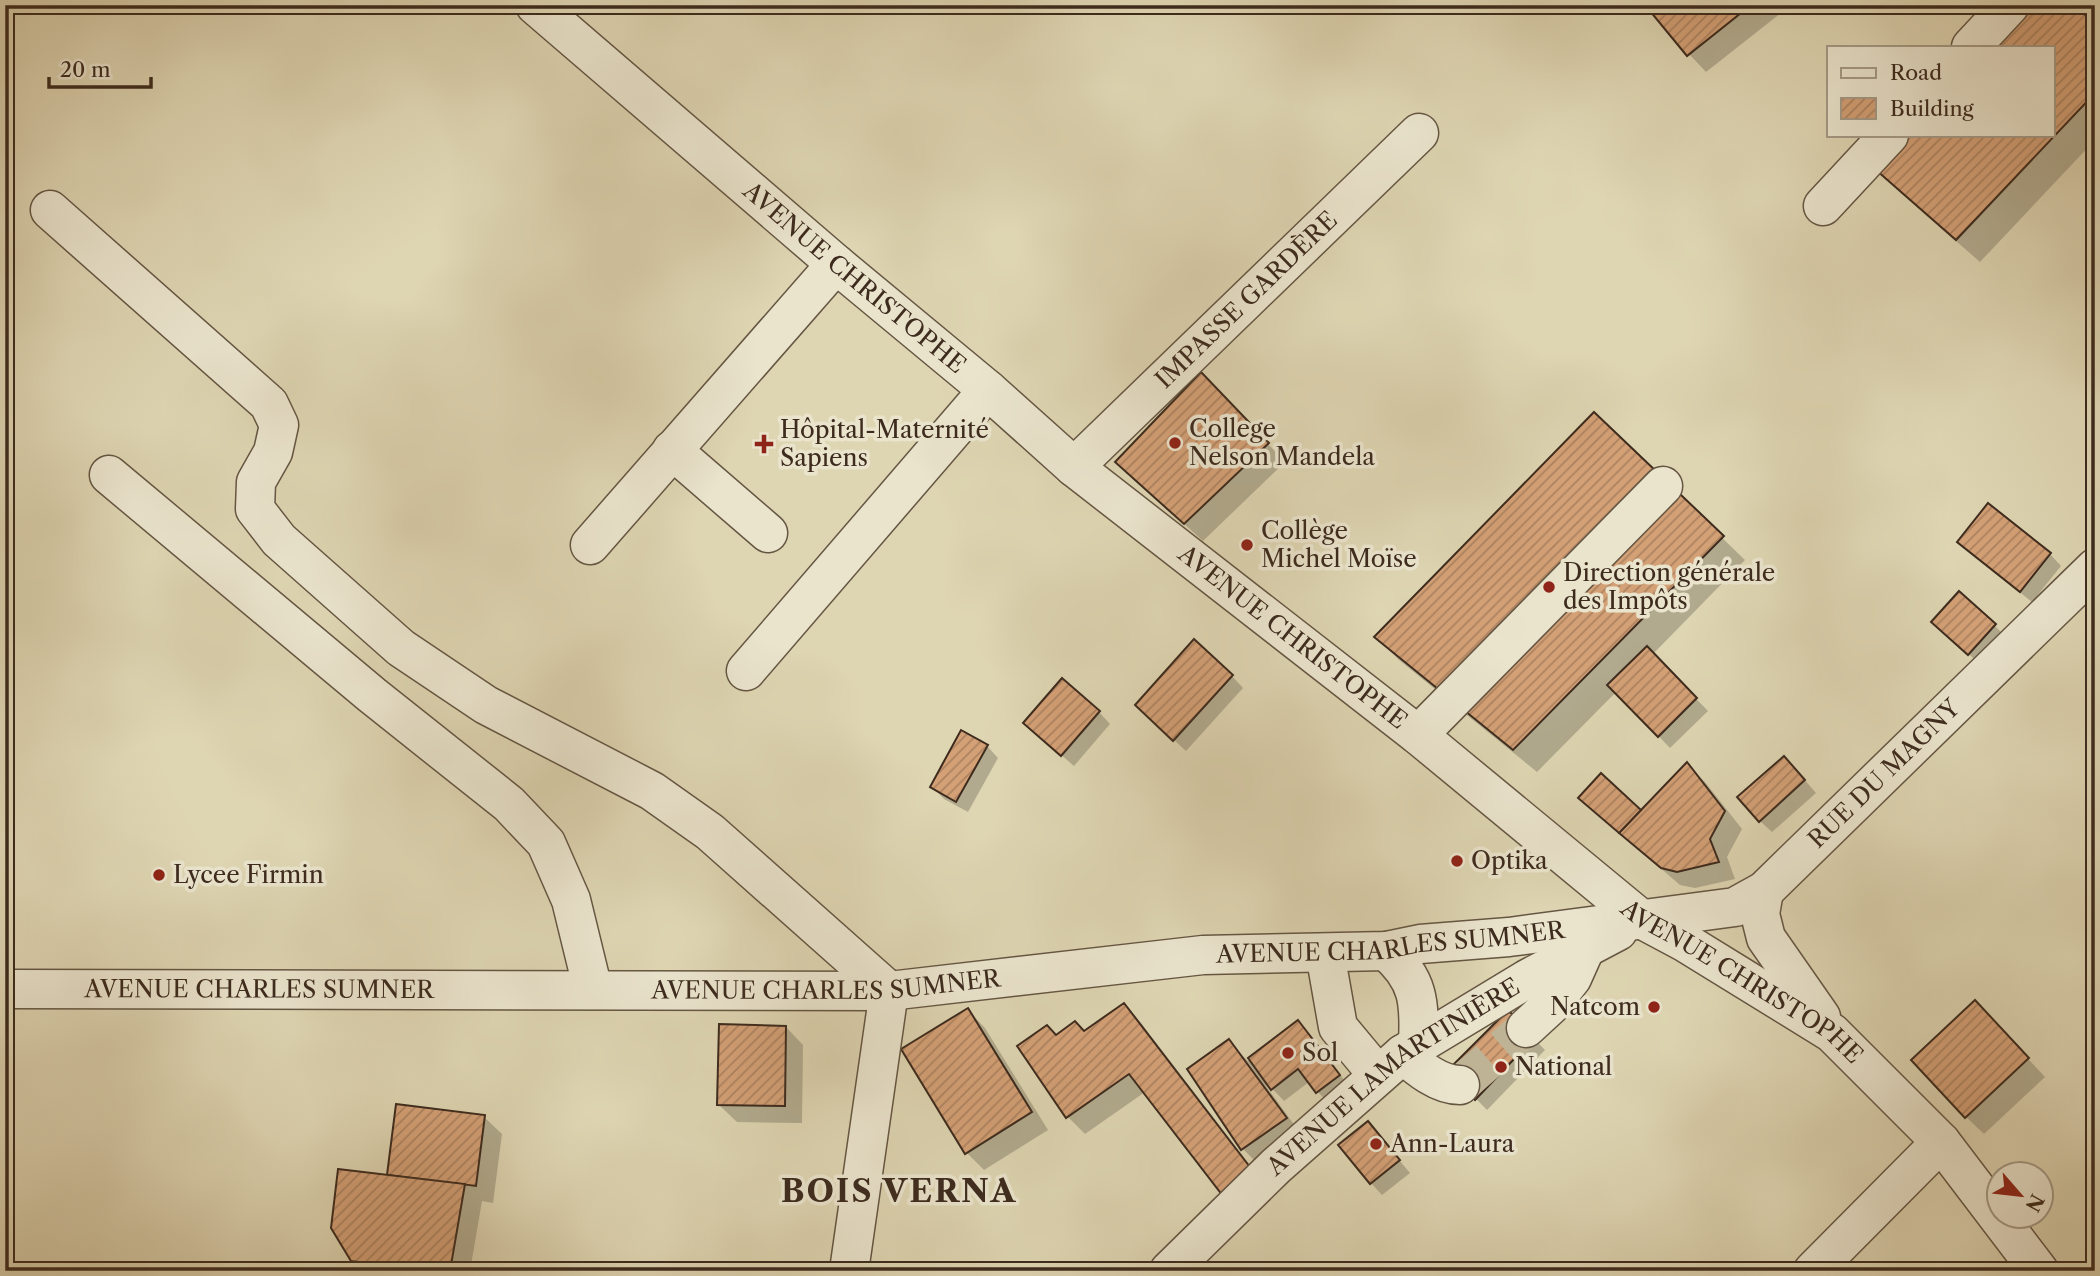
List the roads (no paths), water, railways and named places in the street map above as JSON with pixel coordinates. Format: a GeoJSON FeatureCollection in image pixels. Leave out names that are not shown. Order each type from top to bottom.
{"type":"FeatureCollection","features":[{"type":"Feature","properties":{"kind":"street","name":"AVENUE CHRISTOPHE"},"geometry":{"type":"LineString","coordinates":[[536,5],[836,264],[988,390],[1074,467],[1418,735],[1641,919],[1697,949],[1832,1033],[1941,1142],[2039,1271]]}},
{"type":"Feature","properties":{"kind":"street"},"geometry":{"type":"LineString","coordinates":[[1972,46],[2010,5]]}},
{"type":"Feature","properties":{"kind":"street","name":"IMPASSE GARDÈRE"},"geometry":{"type":"LineString","coordinates":[[1074,467],[1419,133]]}},
{"type":"Feature","properties":{"kind":"street"},"geometry":{"type":"LineString","coordinates":[[1823,206],[1888,136]]}},
{"type":"Feature","properties":{"kind":"street"},"geometry":{"type":"LineString","coordinates":[[50,210],[269,404],[279,425],[273,452],[256,482],[256,509],[279,540],[401,649],[486,705],[652,792],[710,832],[889,991],[849,1271]]}},
{"type":"Feature","properties":{"kind":"street"},"geometry":{"type":"LineString","coordinates":[[590,545],[836,264]]}},
{"type":"Feature","properties":{"kind":"street"},"geometry":{"type":"LineString","coordinates":[[746,671],[988,390]]}},
{"type":"Feature","properties":{"kind":"street"},"geometry":{"type":"LineString","coordinates":[[673,450],[768,533]]}},
{"type":"Feature","properties":{"kind":"street"},"geometry":{"type":"LineString","coordinates":[[109,475],[361,687],[509,804],[546,843],[571,900],[593,990]]}},
{"type":"Feature","properties":{"kind":"street"},"geometry":{"type":"LineString","coordinates":[[1418,735],[1663,486]]}},
{"type":"Feature","properties":{"kind":"street","name":"RUE DU MAGNY"},"geometry":{"type":"LineString","coordinates":[[1641,919],[1735,907],[1764,891],[2095,569]]}},
{"type":"Feature","properties":{"kind":"street"},"geometry":{"type":"LineString","coordinates":[[1764,891],[1760,914],[1766,938],[1832,1033]]}},
{"type":"Feature","properties":{"kind":"street","name":"AVENUE CHARLES SUMNER"},"geometry":{"type":"LineString","coordinates":[[5,989],[889,991],[1203,955],[1386,951],[1420,944],[1509,937],[1641,919]]}},
{"type":"Feature","properties":{"kind":"street","name":"AVENUE LAMARTINIÈRE"},"geometry":{"type":"LineString","coordinates":[[1169,1271],[1276,1166],[1399,1058],[1527,979],[1641,919]]}},
{"type":"Feature","properties":{"kind":"street"},"geometry":{"type":"LineString","coordinates":[[1526,1028],[1551,1005],[1572,978],[1585,949]]}},
{"type":"Feature","properties":{"kind":"street"},"geometry":{"type":"LineString","coordinates":[[1386,951],[1401,963],[1412,980],[1417,999],[1419,1020],[1399,1058]]}},
{"type":"Feature","properties":{"kind":"street"},"geometry":{"type":"LineString","coordinates":[[1325,953],[1338,1027],[1440,1080],[1451,1085],[1460,1084]]}},
{"type":"Feature","properties":{"kind":"street"},"geometry":{"type":"LineString","coordinates":[[1813,1271],[1941,1142]]}},
{"type":"Feature","properties":{"kind":"tunnel"},"geometry":{"type":"LineString","coordinates":[[1460,1085],[1526,1028]]}},
{"type":"Feature","properties":{"kind":"place","name":"College Nelson Mandela"},"geometry":{"type":"Point","coordinates":[1175,443]}},
{"type":"Feature","properties":{"kind":"place","name":"Hôpital-Maternité Sapiens"},"geometry":{"type":"Point","coordinates":[764,444]}},
{"type":"Feature","properties":{"kind":"place","name":"Collège Michel Moïse"},"geometry":{"type":"Point","coordinates":[1247,545]}},
{"type":"Feature","properties":{"kind":"place","name":"Direction générale des Impôts"},"geometry":{"type":"Point","coordinates":[1549,587]}},
{"type":"Feature","properties":{"kind":"place","name":"Optika"},"geometry":{"type":"Point","coordinates":[1457,861]}},
{"type":"Feature","properties":{"kind":"place","name":"Lycee Firmin"},"geometry":{"type":"Point","coordinates":[159,875]}},
{"type":"Feature","properties":{"kind":"place","name":"Natcom"},"geometry":{"type":"Point","coordinates":[1654,1007]}},
{"type":"Feature","properties":{"kind":"place","name":"Sol"},"geometry":{"type":"Point","coordinates":[1288,1053]}},
{"type":"Feature","properties":{"kind":"place","name":"National"},"geometry":{"type":"Point","coordinates":[1501,1067]}},
{"type":"Feature","properties":{"kind":"place","name":"Ann-Laura"},"geometry":{"type":"Point","coordinates":[1376,1144]}},
{"type":"Feature","properties":{"kind":"district","name":"BOIS VERNA"},"geometry":{"type":"Point","coordinates":[899,1191]}}]}
